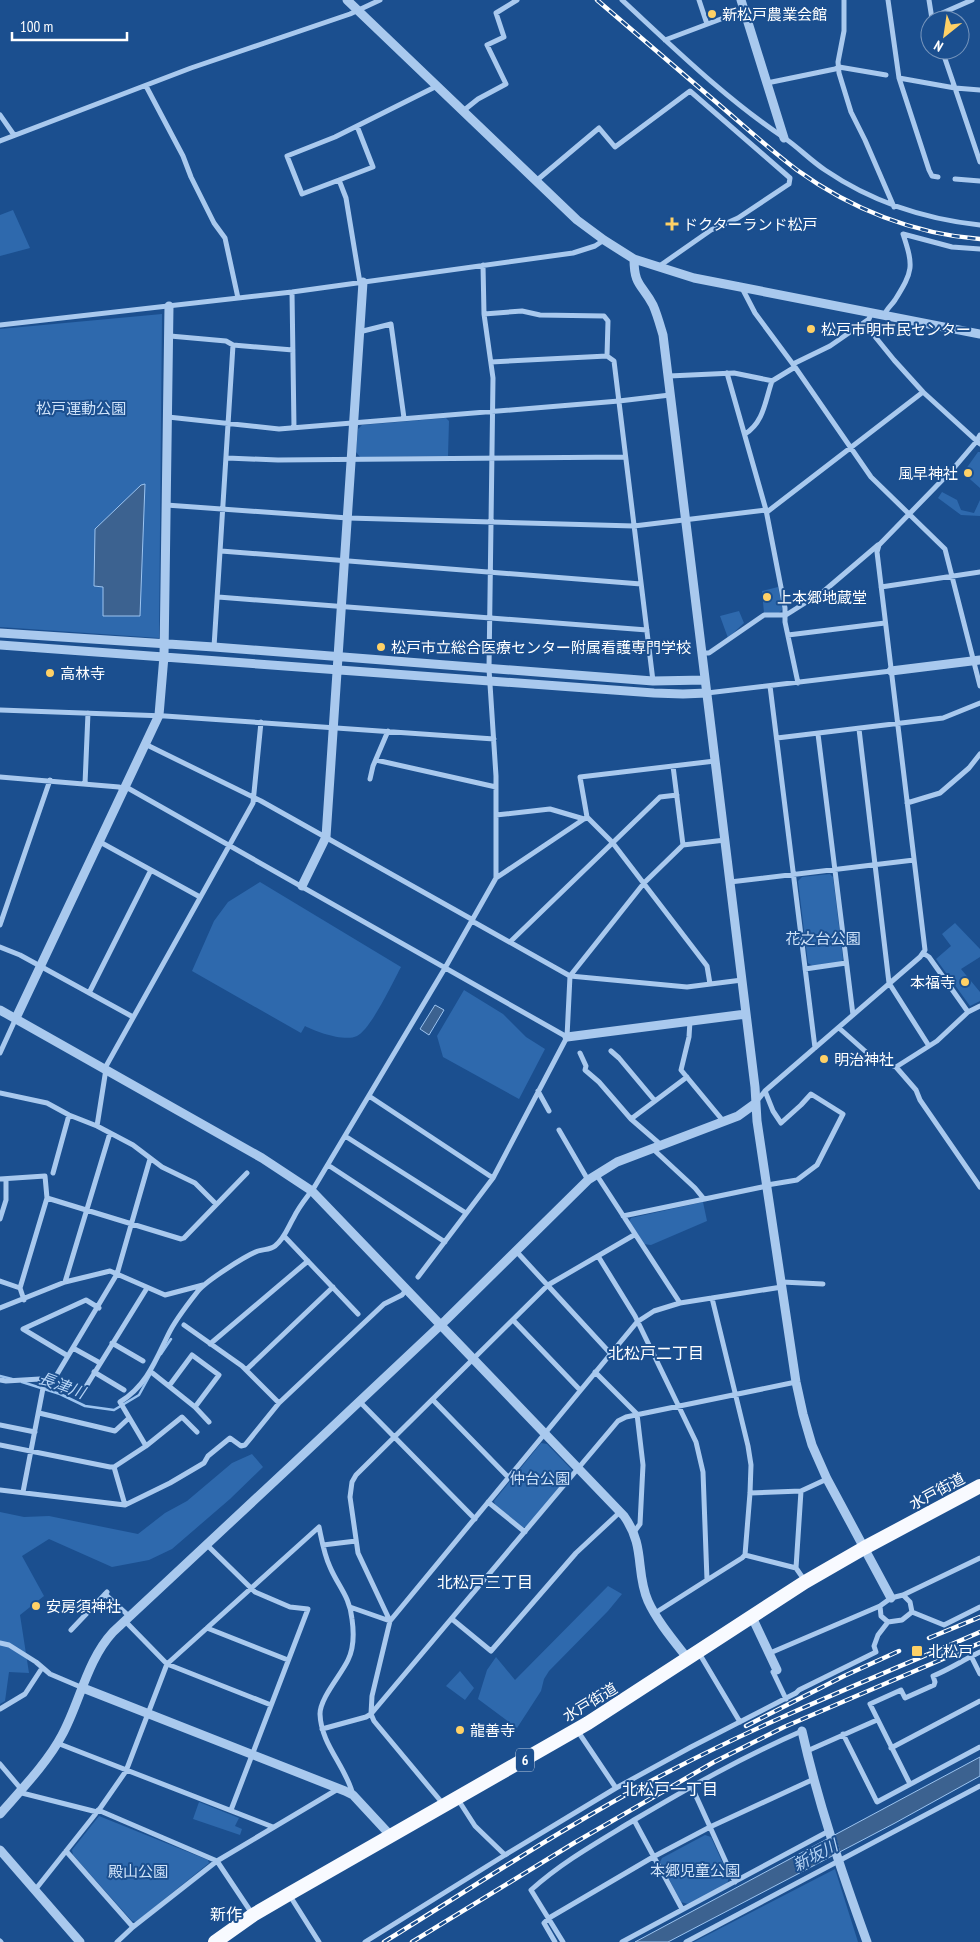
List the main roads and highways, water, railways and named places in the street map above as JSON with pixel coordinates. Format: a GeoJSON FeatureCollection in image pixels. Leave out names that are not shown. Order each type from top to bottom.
{"type":"FeatureCollection","features":[{"type":"Feature","properties":{"kind":"highway","name":"水戸街道"},"geometry":{"type":"LineString","coordinates":[[215,1942],[253,1915],[577,1729],[693,1656],[805,1582],[980,1486]]}},
{"type":"Feature","properties":{"kind":"water"},"geometry":{"type":"Polygon","coordinates":[[[145,484],[140,616],[103,616],[103,587],[94,586],[95,529],[141,485],[145,484]]]}},
{"type":"Feature","properties":{"kind":"water"},"geometry":{"type":"Polygon","coordinates":[[[435,1005],[444,1010],[429,1035],[420,1029],[435,1005]]]}},
{"type":"Feature","properties":{"kind":"water","name":"新坂川"},"geometry":{"type":"Polygon","coordinates":[[[980,1757],[980,1776],[895,1823],[668,1942],[635,1942],[980,1757]]]}},
{"type":"Feature","properties":{"kind":"waterway","name":"長津川"},"geometry":{"type":"LineString","coordinates":[[161,1354],[171,1339]]}},
{"type":"Feature","properties":{"kind":"waterway","name":"長津川"},"geometry":{"type":"LineString","coordinates":[[22,1382],[60,1394],[85,1406],[114,1410],[139,1395],[150,1375]]}},
{"type":"Feature","properties":{"kind":"waterway","name":"長津川"},"geometry":{"type":"LineString","coordinates":[[0,1376],[12,1379]]}},
{"type":"Feature","properties":{"kind":"railway"},"geometry":{"type":"LineString","coordinates":[[597,0],[766,145],[818,184],[861,208],[907,225],[931,232],[980,239]]}},
{"type":"Feature","properties":{"kind":"railway"},"geometry":{"type":"LineString","coordinates":[[929,1638],[980,1617]]}},
{"type":"Feature","properties":{"kind":"railway"},"geometry":{"type":"LineString","coordinates":[[384,1942],[561,1832],[670,1771],[785,1716],[980,1632]]}},
{"type":"Feature","properties":{"kind":"railway"},"geometry":{"type":"LineString","coordinates":[[412,1942],[574,1843],[714,1762],[784,1727],[980,1643]]}},
{"type":"Feature","properties":{"kind":"railway"},"geometry":{"type":"LineString","coordinates":[[746,1726],[844,1676],[899,1651]]}},
{"type":"Feature","properties":{"kind":"place","name":"新松戸農業会館"},"geometry":{"type":"Point","coordinates":[712,14]}},
{"type":"Feature","properties":{"kind":"place","name":"ドクターランド松戸"},"geometry":{"type":"Point","coordinates":[672,224]}},
{"type":"Feature","properties":{"kind":"place","name":"松戸市明市民センター"},"geometry":{"type":"Point","coordinates":[811,329]}},
{"type":"Feature","properties":{"kind":"place","name":"風早神社"},"geometry":{"type":"Point","coordinates":[968,473]}},
{"type":"Feature","properties":{"kind":"place","name":"上本郷地蔵堂"},"geometry":{"type":"Point","coordinates":[767,597]}},
{"type":"Feature","properties":{"kind":"place","name":"松戸市立総合医療センター附属看護専門学校"},"geometry":{"type":"Point","coordinates":[381,647]}},
{"type":"Feature","properties":{"kind":"place","name":"高林寺"},"geometry":{"type":"Point","coordinates":[50,673]}},
{"type":"Feature","properties":{"kind":"place","name":"本福寺"},"geometry":{"type":"Point","coordinates":[965,982]}},
{"type":"Feature","properties":{"kind":"place","name":"明治神社"},"geometry":{"type":"Point","coordinates":[824,1059]}},
{"type":"Feature","properties":{"kind":"place","name":"安房須神社"},"geometry":{"type":"Point","coordinates":[36,1606]}},
{"type":"Feature","properties":{"kind":"place","name":"北松戸"},"geometry":{"type":"Point","coordinates":[917,1651]}},
{"type":"Feature","properties":{"kind":"place","name":"龍善寺"},"geometry":{"type":"Point","coordinates":[460,1730]}},
{"type":"Feature","properties":{"kind":"district","name":"北松戸二丁目"},"geometry":{"type":"Point","coordinates":[656,1353]}},
{"type":"Feature","properties":{"kind":"district","name":"北松戸三丁目"},"geometry":{"type":"Point","coordinates":[485,1582]}},
{"type":"Feature","properties":{"kind":"district","name":"北松戸一丁目"},"geometry":{"type":"Point","coordinates":[670,1789]}},
{"type":"Feature","properties":{"kind":"district","name":"新作"},"geometry":{"type":"Point","coordinates":[226,1914]}},
{"type":"Feature","properties":{"kind":"park label","name":"松戸運動公園"},"geometry":{"type":"Point","coordinates":[81,408]}},
{"type":"Feature","properties":{"kind":"park label","name":"花之台公園"},"geometry":{"type":"Point","coordinates":[823,938]}},
{"type":"Feature","properties":{"kind":"park label","name":"仲台公園"},"geometry":{"type":"Point","coordinates":[540,1478]}},
{"type":"Feature","properties":{"kind":"park label","name":"本郷児童公園"},"geometry":{"type":"Point","coordinates":[695,1870]}},
{"type":"Feature","properties":{"kind":"park label","name":"殿山公園"},"geometry":{"type":"Point","coordinates":[138,1871]}}]}
